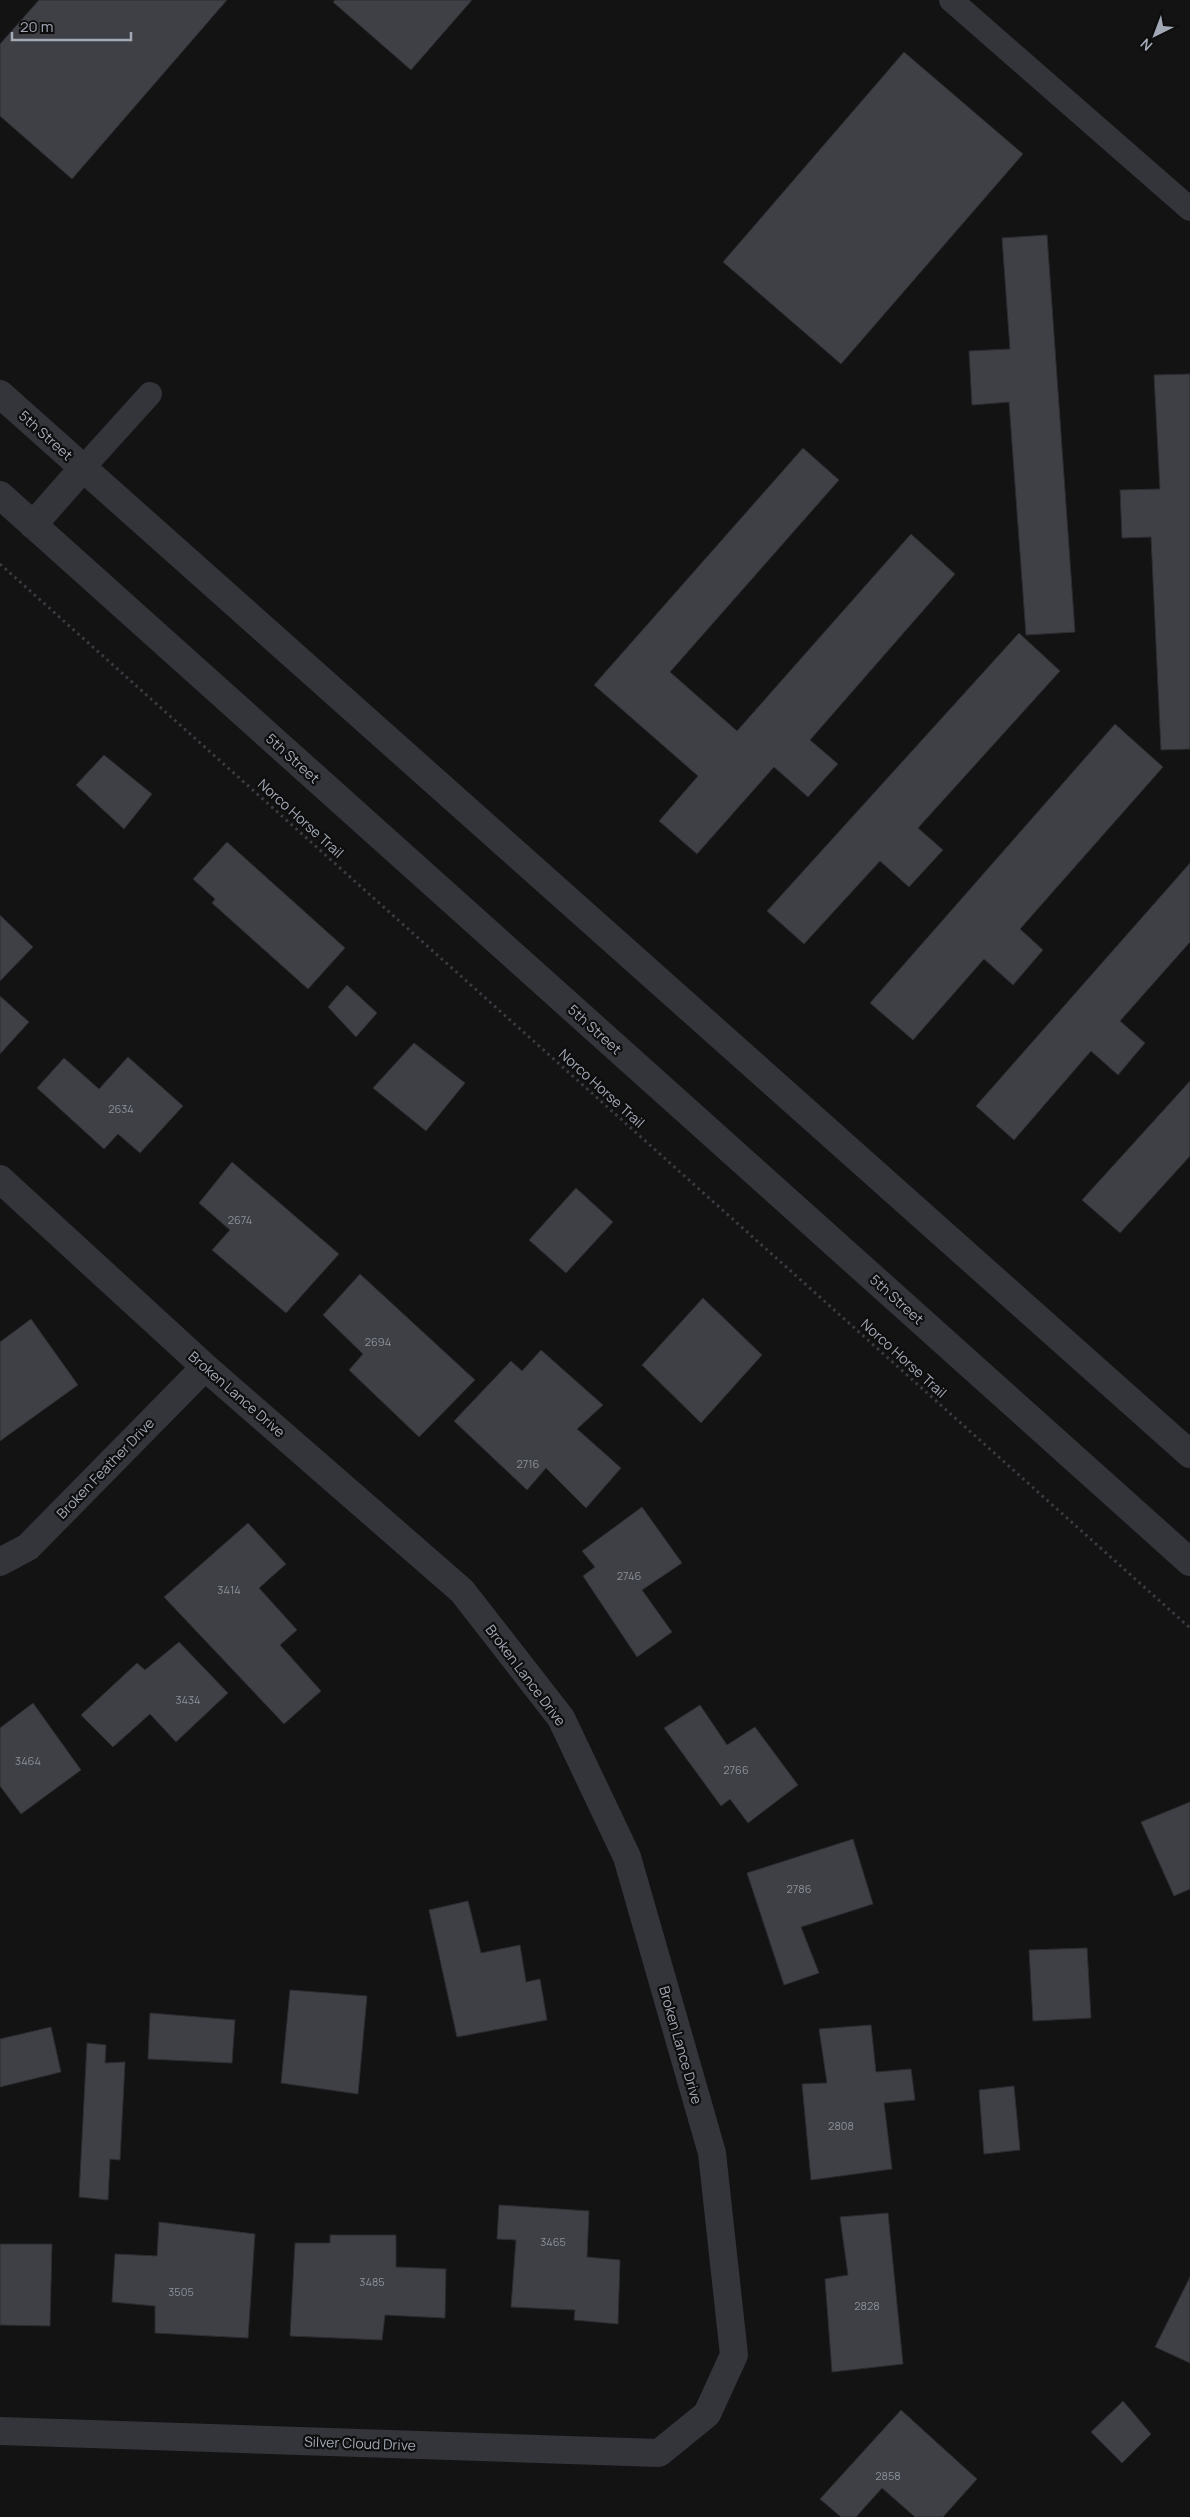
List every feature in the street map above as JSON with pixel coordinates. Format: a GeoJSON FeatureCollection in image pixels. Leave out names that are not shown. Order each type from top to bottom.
{"type":"FeatureCollection","features":[{"type":"Feature","properties":{"kind":"street","name":"5th Street"},"geometry":{"type":"LineString","coordinates":[[0,394],[1190,1454]]}},
{"type":"Feature","properties":{"kind":"street"},"geometry":{"type":"LineString","coordinates":[[33,525],[83,468]]}},
{"type":"Feature","properties":{"kind":"street","name":"5th Street"},"geometry":{"type":"LineString","coordinates":[[0,495],[1190,1562]]}},
{"type":"Feature","properties":{"kind":"street","name":"Broken Lance Drive"},"geometry":{"type":"LineString","coordinates":[[0,1179],[205,1367],[462,1591],[561,1718],[627,1857],[712,2153],[734,2355],[706,2414]]}},
{"type":"Feature","properties":{"kind":"street","name":"Broken Feather Drive"},"geometry":{"type":"LineString","coordinates":[[0,1562],[28,1547],[205,1367]]}},
{"type":"Feature","properties":{"kind":"street","name":"Silver Cloud Drive"},"geometry":{"type":"LineString","coordinates":[[0,2431],[659,2453],[706,2414]]}},
{"type":"Feature","properties":{"kind":"lane"},"geometry":{"type":"LineString","coordinates":[[951,0],[1190,209]]}},
{"type":"Feature","properties":{"kind":"lane"},"geometry":{"type":"LineString","coordinates":[[83,468],[150,394]]}},
{"type":"Feature","properties":{"kind":"path","name":"Norco Horse Trail"},"geometry":{"type":"LineString","coordinates":[[0,564],[1190,1628]]}},
{"type":"Feature","properties":{"kind":"building"},"geometry":{"type":"Polygon","coordinates":[[[39,0],[227,0],[72,179],[0,116],[0,44],[39,0]]]}},
{"type":"Feature","properties":{"kind":"building"},"geometry":{"type":"Polygon","coordinates":[[[335,0],[472,0],[411,70],[333,2],[335,0]]]}},
{"type":"Feature","properties":{"kind":"building"},"geometry":{"type":"Polygon","coordinates":[[[904,52],[1023,154],[841,364],[723,262],[904,52]]]}},
{"type":"Feature","properties":{"kind":"building"},"geometry":{"type":"Polygon","coordinates":[[[1047,235],[1075,632],[1026,635],[1009,402],[972,405],[969,351],[1010,349],[1002,238],[1047,235]]]}},
{"type":"Feature","properties":{"kind":"building"},"geometry":{"type":"Polygon","coordinates":[[[1190,374],[1190,749],[1161,750],[1151,537],[1122,538],[1120,490],[1160,489],[1154,375],[1190,374]]]}},
{"type":"Feature","properties":{"kind":"building"},"geometry":{"type":"Polygon","coordinates":[[[803,448],[839,480],[670,672],[737,731],[911,534],[955,574],[810,740],[838,764],[808,797],[774,767],[697,854],[659,821],[698,776],[594,685],[803,448]]]}},
{"type":"Feature","properties":{"kind":"building"},"geometry":{"type":"Polygon","coordinates":[[[1019,633],[1060,671],[918,828],[943,850],[909,887],[880,861],[804,944],[767,911],[1019,633]]]}},
{"type":"Feature","properties":{"kind":"building"},"geometry":{"type":"Polygon","coordinates":[[[1115,724],[1163,767],[1020,929],[1043,950],[1013,985],[984,959],[913,1040],[870,1003],[1115,724]]]}},
{"type":"Feature","properties":{"kind":"building"},"geometry":{"type":"Polygon","coordinates":[[[104,755],[152,794],[124,829],[76,785],[104,755]]]}},
{"type":"Feature","properties":{"kind":"building"},"geometry":{"type":"Polygon","coordinates":[[[227,842],[345,948],[308,989],[212,903],[215,899],[193,879],[227,842]]]}},
{"type":"Feature","properties":{"kind":"building"},"geometry":{"type":"Polygon","coordinates":[[[1190,863],[1190,942],[1120,1021],[1145,1043],[1118,1075],[1091,1051],[1014,1140],[976,1106],[1190,863]]]}},
{"type":"Feature","properties":{"kind":"building"},"geometry":{"type":"Polygon","coordinates":[[[0,915],[33,947],[0,981],[0,915]]]}},
{"type":"Feature","properties":{"kind":"building"},"geometry":{"type":"Polygon","coordinates":[[[347,985],[377,1013],[356,1037],[328,1007],[347,985]]]}},
{"type":"Feature","properties":{"kind":"building"},"geometry":{"type":"Polygon","coordinates":[[[0,996],[29,1022],[0,1054],[0,996]]]}},
{"type":"Feature","properties":{"kind":"building"},"geometry":{"type":"Polygon","coordinates":[[[414,1043],[465,1083],[426,1131],[373,1088],[414,1043]]]}},
{"type":"Feature","properties":{"kind":"building"},"geometry":{"type":"Polygon","coordinates":[[[128,1057],[183,1106],[140,1153],[118,1134],[104,1149],[37,1088],[64,1058],[99,1089],[128,1057]]]}},
{"type":"Feature","properties":{"kind":"building"},"geometry":{"type":"Polygon","coordinates":[[[1190,1081],[1190,1156],[1120,1233],[1082,1200],[1190,1081]]]}},
{"type":"Feature","properties":{"kind":"building"},"geometry":{"type":"Polygon","coordinates":[[[232,1162],[339,1254],[286,1313],[212,1250],[230,1230],[199,1203],[232,1162]]]}},
{"type":"Feature","properties":{"kind":"building"},"geometry":{"type":"Polygon","coordinates":[[[576,1188],[613,1222],[566,1273],[529,1240],[576,1188]]]}},
{"type":"Feature","properties":{"kind":"building"},"geometry":{"type":"Polygon","coordinates":[[[360,1274],[475,1380],[419,1437],[349,1370],[363,1354],[323,1315],[360,1274]]]}},
{"type":"Feature","properties":{"kind":"building"},"geometry":{"type":"Polygon","coordinates":[[[703,1298],[762,1355],[701,1423],[642,1365],[703,1298]]]}},
{"type":"Feature","properties":{"kind":"building"},"geometry":{"type":"Polygon","coordinates":[[[31,1319],[78,1385],[0,1441],[0,1342],[31,1319]]]}},
{"type":"Feature","properties":{"kind":"building"},"geometry":{"type":"Polygon","coordinates":[[[541,1350],[603,1405],[577,1429],[621,1468],[586,1508],[546,1468],[527,1490],[454,1421],[511,1361],[522,1371],[541,1350]]]}},
{"type":"Feature","properties":{"kind":"building"},"geometry":{"type":"Polygon","coordinates":[[[642,1507],[682,1563],[642,1590],[672,1632],[637,1657],[583,1576],[595,1567],[582,1551],[642,1507]]]}},
{"type":"Feature","properties":{"kind":"building"},"geometry":{"type":"Polygon","coordinates":[[[248,1523],[286,1564],[259,1588],[297,1630],[280,1645],[321,1691],[284,1724],[164,1597],[248,1523]]]}},
{"type":"Feature","properties":{"kind":"building"},"geometry":{"type":"Polygon","coordinates":[[[179,1642],[228,1693],[176,1742],[150,1714],[113,1747],[81,1715],[137,1663],[145,1670],[179,1642]]]}},
{"type":"Feature","properties":{"kind":"building"},"geometry":{"type":"Polygon","coordinates":[[[33,1703],[81,1770],[21,1814],[0,1786],[0,1728],[33,1703]]]}},
{"type":"Feature","properties":{"kind":"building"},"geometry":{"type":"Polygon","coordinates":[[[700,1705],[727,1745],[755,1727],[798,1785],[748,1823],[730,1799],[721,1806],[664,1728],[700,1705]]]}},
{"type":"Feature","properties":{"kind":"building"},"geometry":{"type":"Polygon","coordinates":[[[1190,1802],[1190,1889],[1174,1896],[1141,1822],[1190,1802]]]}},
{"type":"Feature","properties":{"kind":"building"},"geometry":{"type":"Polygon","coordinates":[[[853,1839],[873,1904],[801,1927],[819,1973],[784,1985],[747,1873],[853,1839]]]}},
{"type":"Feature","properties":{"kind":"building"},"geometry":{"type":"Polygon","coordinates":[[[468,1901],[481,1953],[520,1945],[526,1982],[540,1979],[547,2020],[457,2037],[429,1910],[468,1901]]]}},
{"type":"Feature","properties":{"kind":"building"},"geometry":{"type":"Polygon","coordinates":[[[1087,1948],[1091,2018],[1033,2021],[1029,1950],[1087,1948]]]}},
{"type":"Feature","properties":{"kind":"building"},"geometry":{"type":"Polygon","coordinates":[[[290,1990],[367,1996],[358,2094],[281,2083],[290,1990]]]}},
{"type":"Feature","properties":{"kind":"building"},"geometry":{"type":"Polygon","coordinates":[[[150,2013],[235,2020],[232,2063],[148,2059],[150,2013]]]}},
{"type":"Feature","properties":{"kind":"building"},"geometry":{"type":"Polygon","coordinates":[[[871,2025],[876,2072],[911,2069],[915,2100],[884,2103],[892,2169],[811,2180],[802,2084],[827,2083],[819,2029],[871,2025]]]}},
{"type":"Feature","properties":{"kind":"building"},"geometry":{"type":"Polygon","coordinates":[[[51,2027],[61,2072],[0,2087],[0,2039],[51,2027]]]}},
{"type":"Feature","properties":{"kind":"building"},"geometry":{"type":"Polygon","coordinates":[[[87,2043],[106,2045],[105,2063],[125,2062],[120,2160],[110,2159],[108,2200],[79,2197],[87,2043]]]}},
{"type":"Feature","properties":{"kind":"building"},"geometry":{"type":"Polygon","coordinates":[[[1014,2086],[1020,2150],[984,2154],[979,2090],[1014,2086]]]}},
{"type":"Feature","properties":{"kind":"building"},"geometry":{"type":"Polygon","coordinates":[[[499,2205],[589,2211],[587,2257],[620,2260],[618,2324],[574,2320],[575,2310],[511,2307],[516,2240],[497,2239],[499,2205]]]}},
{"type":"Feature","properties":{"kind":"building"},"geometry":{"type":"Polygon","coordinates":[[[888,2213],[903,2364],[832,2372],[825,2279],[848,2275],[840,2217],[888,2213]]]}},
{"type":"Feature","properties":{"kind":"building"},"geometry":{"type":"Polygon","coordinates":[[[159,2222],[255,2234],[248,2338],[155,2333],[155,2306],[112,2302],[115,2254],[157,2256],[159,2222]]]}},
{"type":"Feature","properties":{"kind":"building"},"geometry":{"type":"Polygon","coordinates":[[[330,2235],[396,2235],[396,2267],[446,2269],[445,2318],[385,2315],[382,2340],[290,2336],[295,2243],[330,2243],[330,2235]]]}},
{"type":"Feature","properties":{"kind":"building"},"geometry":{"type":"Polygon","coordinates":[[[0,2244],[52,2244],[50,2326],[0,2325],[0,2244]]]}},
{"type":"Feature","properties":{"kind":"building"},"geometry":{"type":"Polygon","coordinates":[[[1190,2277],[1190,2363],[1155,2347],[1190,2277]]]}},
{"type":"Feature","properties":{"kind":"building"},"geometry":{"type":"Polygon","coordinates":[[[1123,2401],[1151,2434],[1122,2463],[1091,2432],[1123,2401]]]}},
{"type":"Feature","properties":{"kind":"building"},"geometry":{"type":"Polygon","coordinates":[[[901,2410],[977,2479],[943,2517],[915,2517],[882,2488],[856,2517],[841,2517],[820,2499],[901,2410]]]}}]}
